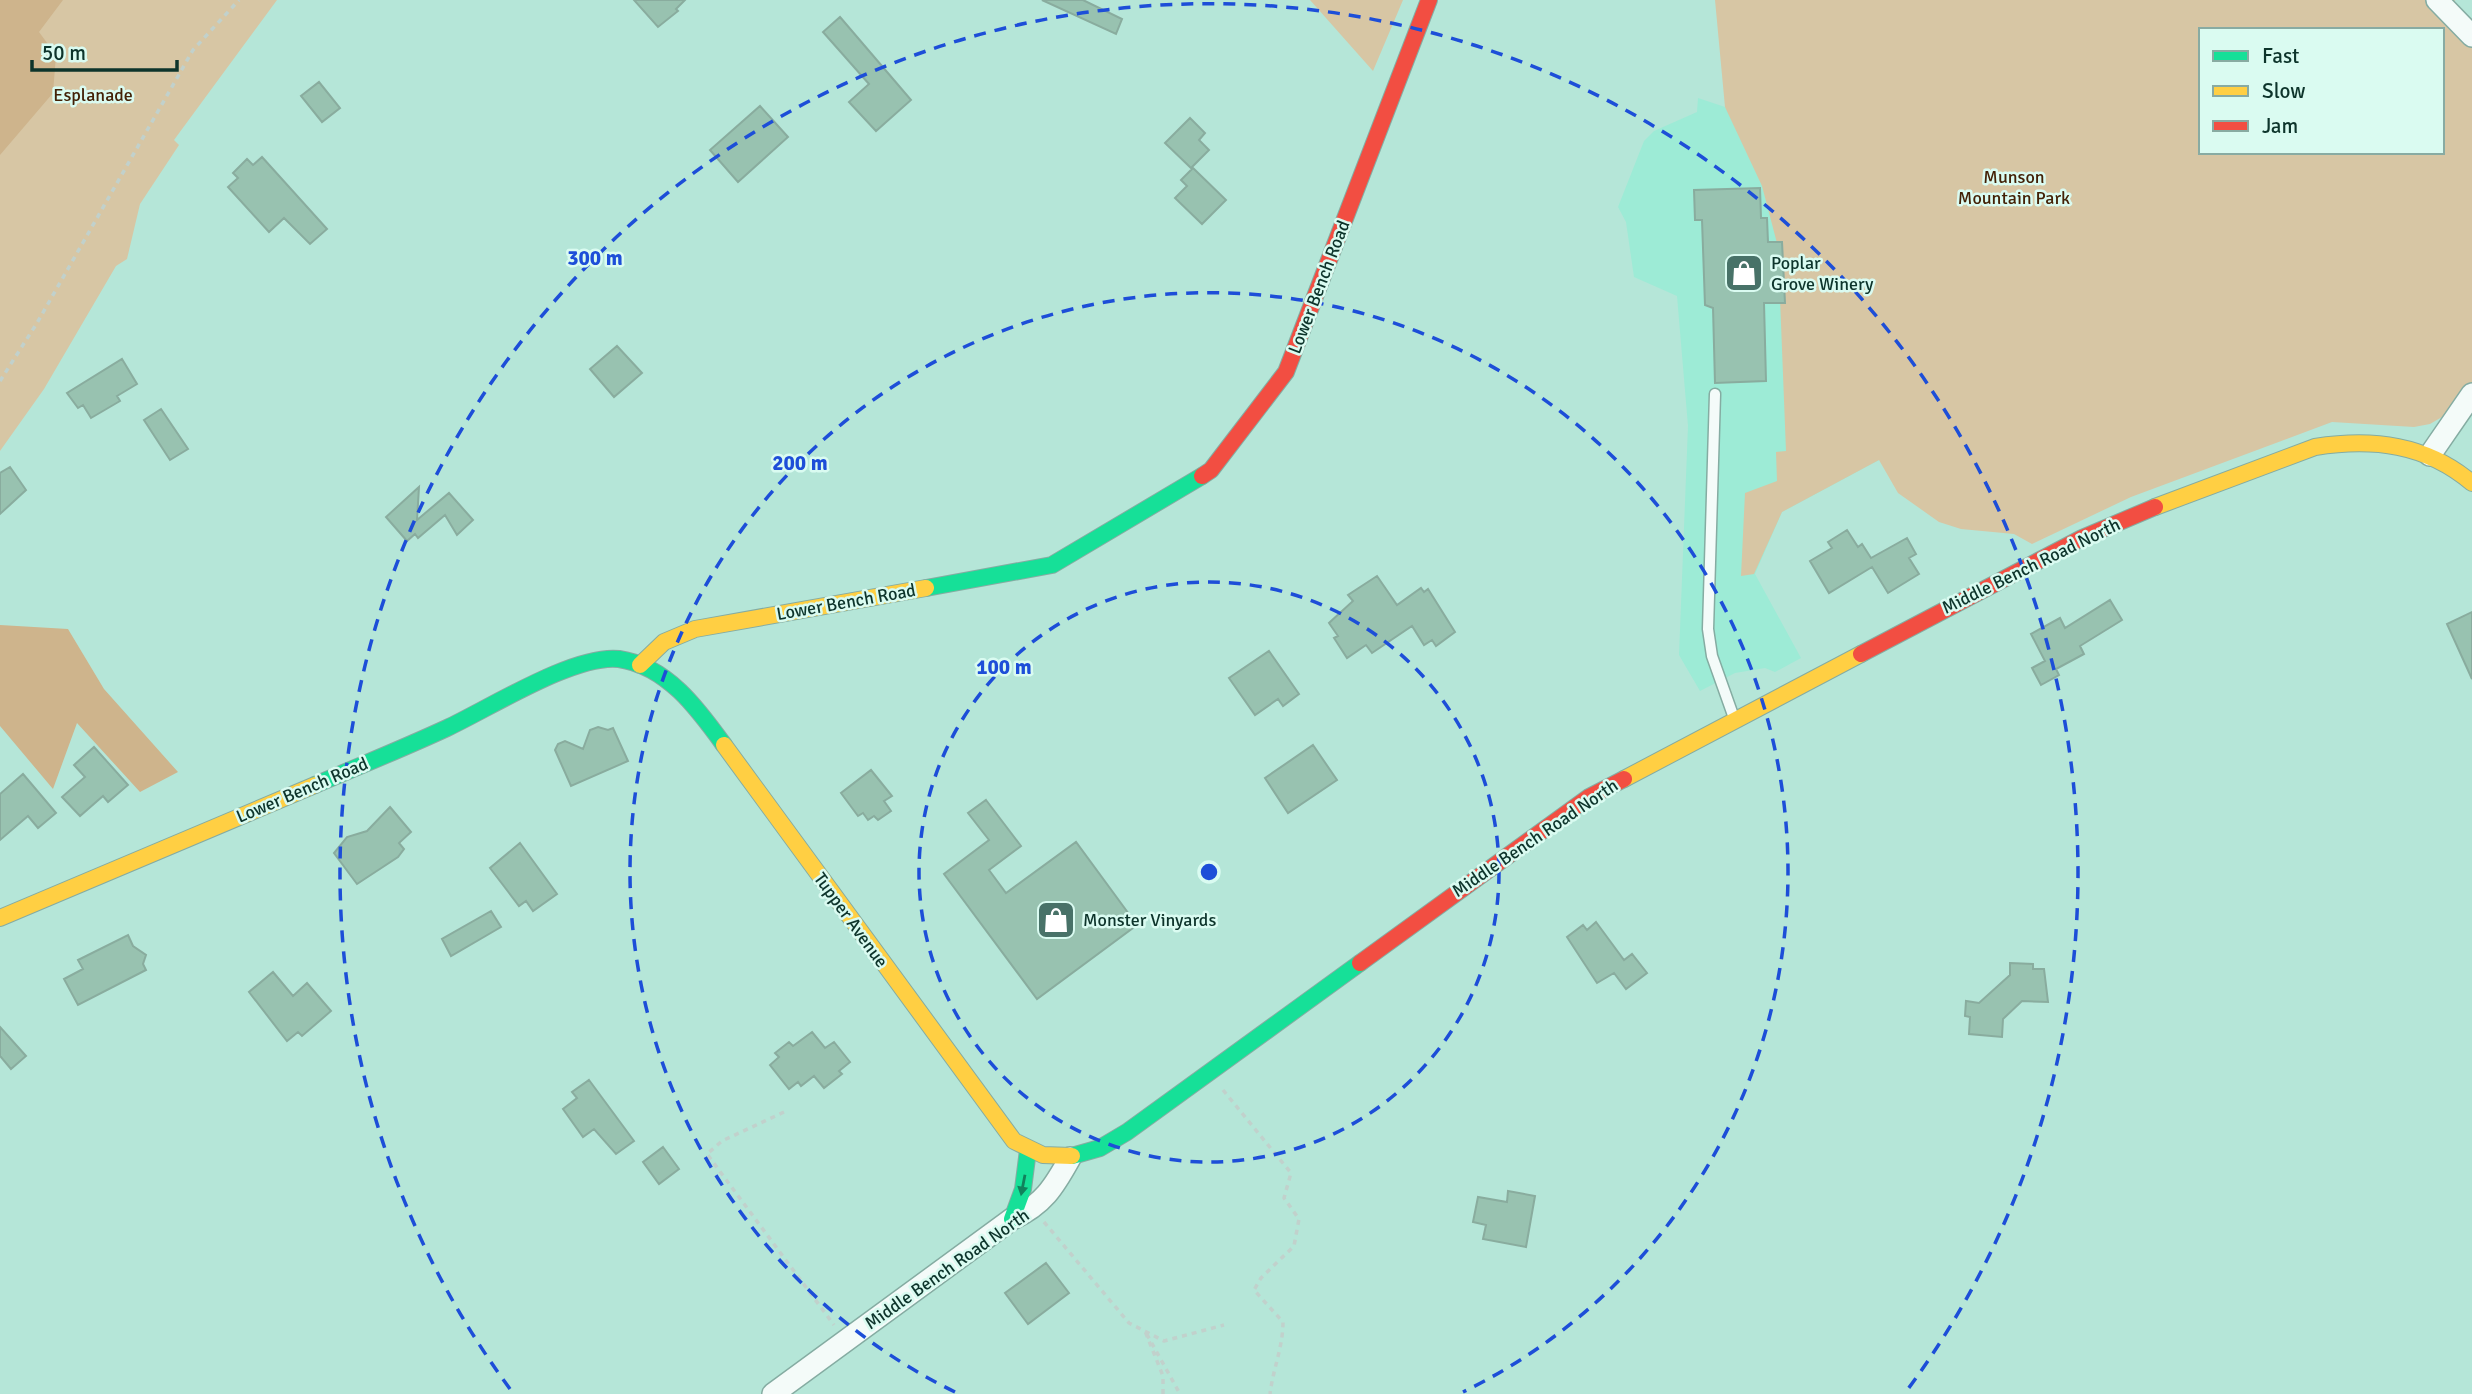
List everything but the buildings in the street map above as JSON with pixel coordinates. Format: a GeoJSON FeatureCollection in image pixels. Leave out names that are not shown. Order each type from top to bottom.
{"type":"FeatureCollection","features":[{"type":"Feature","properties":{"kind":"street","name":"Lower Bench Road"},"geometry":{"type":"LineString","coordinates":[[0,918],[447,728],[568,671],[603,659],[623,660],[640,666],[652,648],[672,636],[695,629],[1052,565],[1211,470],[1286,372],[1430,0]]}},
{"type":"Feature","properties":{"kind":"street"},"geometry":{"type":"LineString","coordinates":[[2437,0],[2472,36]]}},
{"type":"Feature","properties":{"kind":"street"},"geometry":{"type":"LineString","coordinates":[[2430,455],[2472,394]]}},
{"type":"Feature","properties":{"kind":"street","name":"Middle Bench Road North"},"geometry":{"type":"LineString","coordinates":[[773,1394],[1012,1219],[1034,1209],[1055,1185],[1070,1158],[1089,1155],[1109,1145],[1550,823],[1613,783],[1734,718],[2082,538],[2166,502],[2315,447],[2336,443],[2380,443],[2430,455],[2451,466],[2472,482]]}},
{"type":"Feature","properties":{"kind":"street","name":"Tupper Avenue"},"geometry":{"type":"LineString","coordinates":[[640,666],[668,681],[699,712],[1003,1128],[1028,1150]]}},
{"type":"Feature","properties":{"kind":"street"},"geometry":{"type":"LineString","coordinates":[[1012,1219],[1023,1189],[1028,1150],[1070,1158]]}},
{"type":"Feature","properties":{"kind":"lane"},"geometry":{"type":"LineString","coordinates":[[1714,394],[1708,629],[1712,656],[1734,718]]}},
{"type":"Feature","properties":{"kind":"path"},"geometry":{"type":"LineString","coordinates":[[0,382],[37,323],[193,50],[239,0]]}},
{"type":"Feature","properties":{"kind":"path"},"geometry":{"type":"LineString","coordinates":[[1209,1073],[1291,1173],[1284,1198],[1298,1219],[1294,1246],[1261,1279],[1254,1290],[1283,1322],[1283,1339],[1273,1367],[1270,1394]]}},
{"type":"Feature","properties":{"kind":"path"},"geometry":{"type":"LineString","coordinates":[[785,1112],[734,1135],[707,1154],[846,1341]]}},
{"type":"Feature","properties":{"kind":"path"},"geometry":{"type":"LineString","coordinates":[[1034,1209],[1129,1323],[1164,1341],[1224,1325]]}},
{"type":"Feature","properties":{"kind":"path"},"geometry":{"type":"LineString","coordinates":[[1145,1331],[1163,1376],[1163,1394]]}},
{"type":"Feature","properties":{"kind":"path"},"geometry":{"type":"LineString","coordinates":[[1145,1331],[1180,1394]]}},
{"type":"Feature","properties":{"kind":"shaded area"},"geometry":{"type":"Polygon","coordinates":[[[0,0],[63,0],[39,32],[56,55],[53,93],[0,155],[0,0]]]}},
{"type":"Feature","properties":{"kind":"shaded area"},"geometry":{"type":"Polygon","coordinates":[[[1698,98],[1725,107],[1831,263],[1879,460],[1782,512],[1755,574],[1801,658],[1775,672],[1765,668],[1735,673],[1700,691],[1679,655],[1688,426],[1677,296],[1634,277],[1626,222],[1618,207],[1644,141],[1654,131],[1697,112],[1698,98]]]}},
{"type":"Feature","properties":{"kind":"shaded area"},"geometry":{"type":"Polygon","coordinates":[[[0,625],[68,629],[104,689],[178,772],[140,792],[77,723],[53,789],[0,726],[0,625]]]}},
{"type":"Feature","properties":{"kind":"green space","name":"Esplanade"},"geometry":{"type":"Polygon","coordinates":[[[0,0],[277,0],[174,140],[179,145],[140,204],[127,259],[116,266],[44,389],[0,451],[0,0]]]}},
{"type":"Feature","properties":{"kind":"green space"},"geometry":{"type":"Polygon","coordinates":[[[1310,0],[1403,0],[1373,71],[1310,0]]]}},
{"type":"Feature","properties":{"kind":"green space","name":"Munson Mountain Park"},"geometry":{"type":"Polygon","coordinates":[[[1715,0],[2455,0],[2445,15],[2472,42],[2472,383],[2442,417],[2430,424],[2414,427],[2332,422],[2131,497],[2032,544],[2014,534],[1961,529],[1939,522],[1898,493],[1879,460],[1782,512],[1754,574],[1741,576],[1745,493],[1777,481],[1776,452],[1786,451],[1778,247],[1762,186],[1725,107],[1715,0]]]}},
{"type":"Feature","properties":{"kind":"traffic: fast"},"geometry":{"type":"LineString","coordinates":[[926,588],[1052,565],[1202,476]]}},
{"type":"Feature","properties":{"kind":"traffic: fast"},"geometry":{"type":"LineString","coordinates":[[315,785],[447,728],[556,673],[600,660],[619,659],[652,670],[680,691],[724,745]]}},
{"type":"Feature","properties":{"kind":"traffic: fast"},"geometry":{"type":"LineString","coordinates":[[1072,1156],[1100,1148],[1127,1132],[1360,963]]}},
{"type":"Feature","properties":{"kind":"traffic: fast"},"geometry":{"type":"LineString","coordinates":[[1012,1219],[1023,1189],[1028,1150]]}},
{"type":"Feature","properties":{"kind":"traffic: slow"},"geometry":{"type":"LineString","coordinates":[[2155,507],[2315,447],[2337,444],[2378,444],[2417,452],[2454,470],[2472,483]]}},
{"type":"Feature","properties":{"kind":"traffic: slow"},"geometry":{"type":"LineString","coordinates":[[640,665],[664,642],[695,629],[926,588]]}},
{"type":"Feature","properties":{"kind":"traffic: slow"},"geometry":{"type":"LineString","coordinates":[[1624,779],[1861,654]]}},
{"type":"Feature","properties":{"kind":"traffic: slow"},"geometry":{"type":"LineString","coordinates":[[724,745],[1014,1141],[1043,1155],[1072,1156]]}},
{"type":"Feature","properties":{"kind":"traffic: slow"},"geometry":{"type":"LineString","coordinates":[[0,918],[315,785]]}},
{"type":"Feature","properties":{"kind":"traffic: jam"},"geometry":{"type":"LineString","coordinates":[[1202,476],[1211,470],[1286,372],[1429,0]]}},
{"type":"Feature","properties":{"kind":"traffic: jam"},"geometry":{"type":"LineString","coordinates":[[1861,654],[2082,538],[2155,507]]}},
{"type":"Feature","properties":{"kind":"traffic: jam"},"geometry":{"type":"LineString","coordinates":[[1360,963],[1589,797],[1624,779]]}},
{"type":"Feature","properties":{"kind":"place","name":"Poplar Grove Winery"},"geometry":{"type":"Point","coordinates":[1744,273]}},
{"type":"Feature","properties":{"kind":"place","name":"Monster Vinyards"},"geometry":{"type":"Point","coordinates":[1056,920]}}]}
